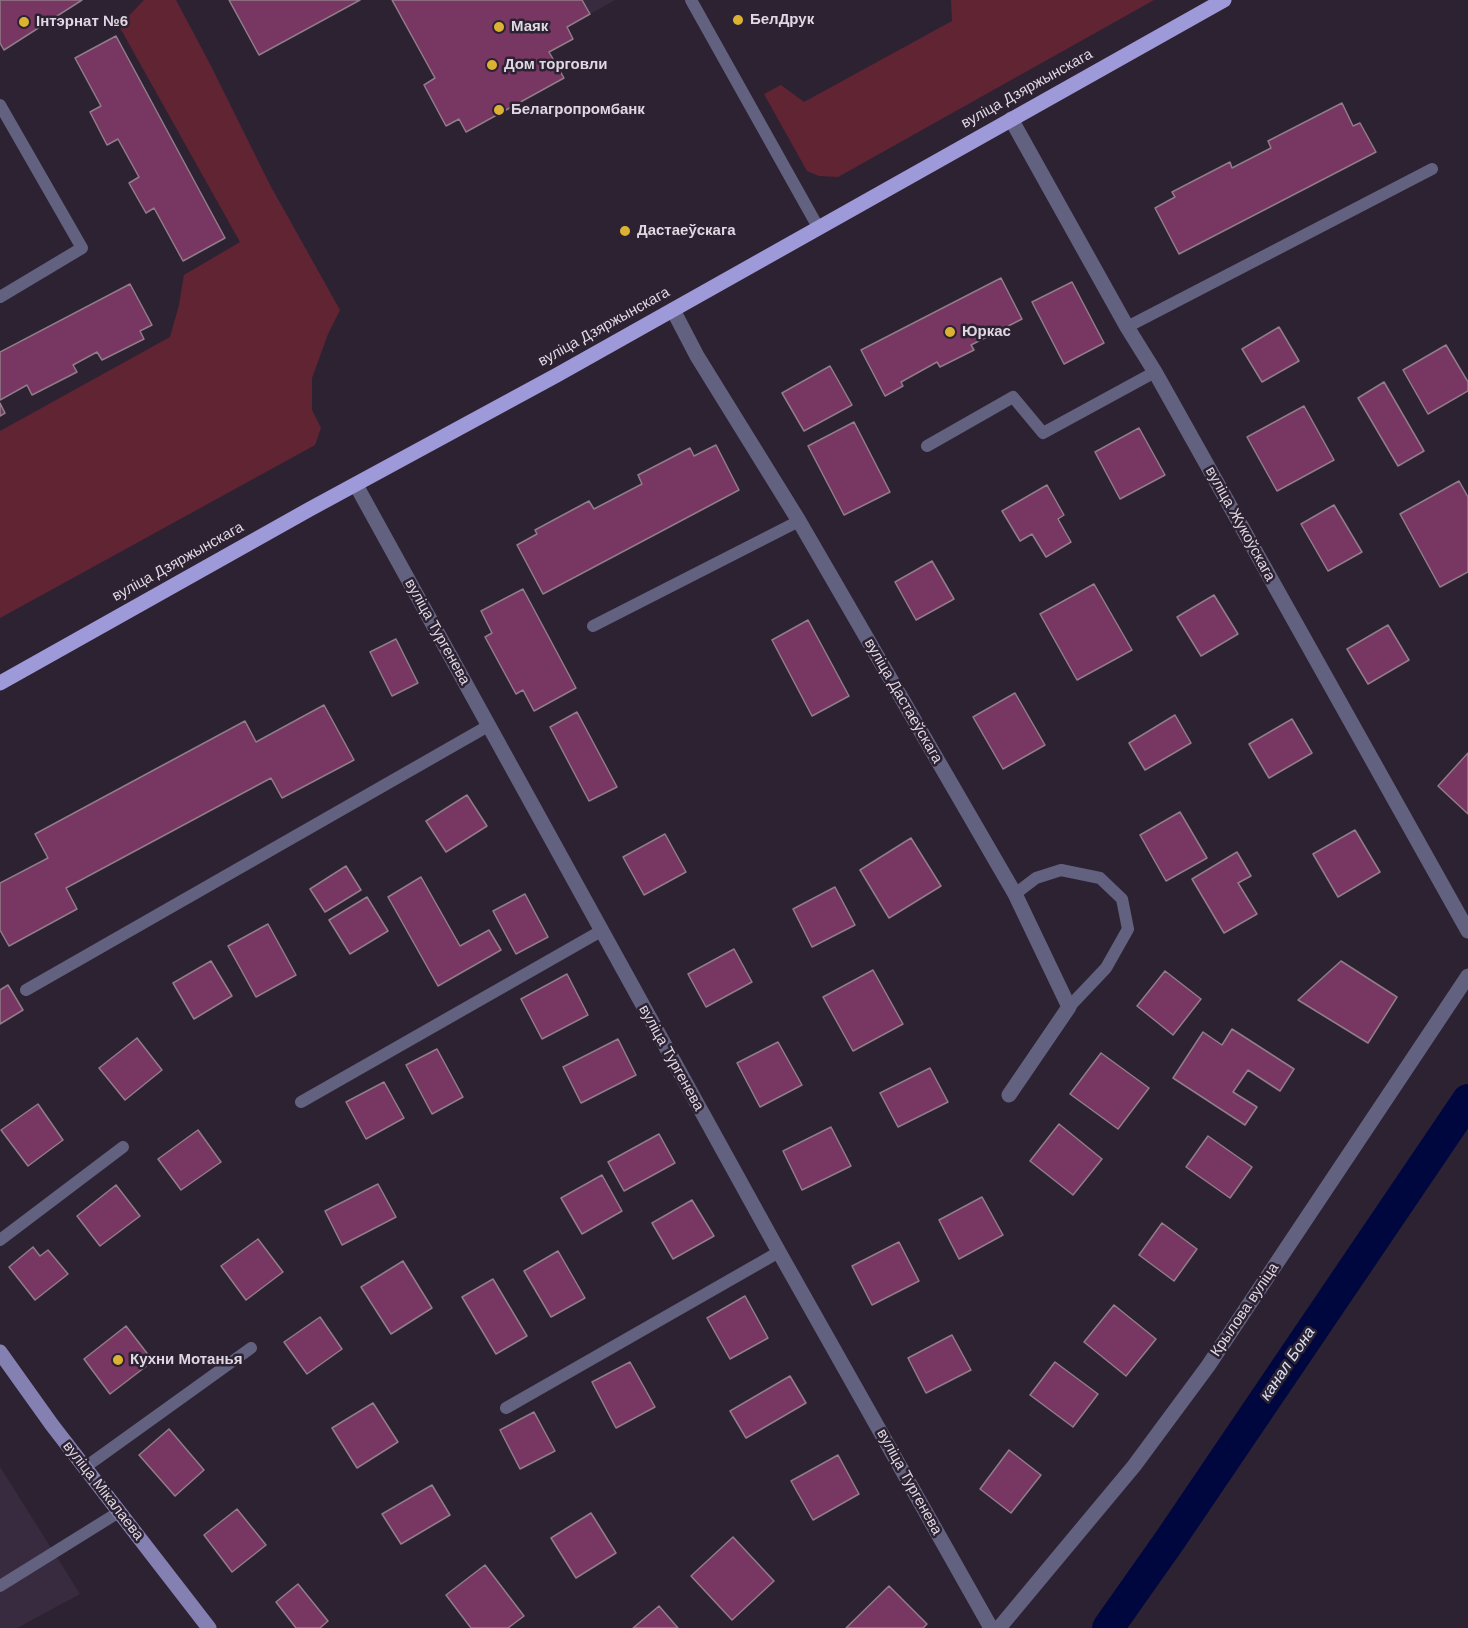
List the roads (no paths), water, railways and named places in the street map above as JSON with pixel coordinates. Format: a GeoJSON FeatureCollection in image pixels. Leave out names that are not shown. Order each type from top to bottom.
{"type":"FeatureCollection","features":[{"type":"Feature","properties":{"kind":"main road","name":"вуліца Дзяржынскага"},"geometry":{"type":"LineString","coordinates":[[0,683],[299,515],[673,310],[1224,0]]}},
{"type":"Feature","properties":{"kind":"main road","name":"вуліца Мікалаева"},"geometry":{"type":"LineString","coordinates":[[0,1352],[84,1468],[209,1628]]}},
{"type":"Feature","properties":{"kind":"street","name":"вуліца Жукоўскага"},"geometry":{"type":"LineString","coordinates":[[1011,118],[1468,932]]}},
{"type":"Feature","properties":{"kind":"street","name":"вуліца Дастаеўскага"},"geometry":{"type":"LineString","coordinates":[[673,310],[697,356],[799,521],[1015,894],[1069,1008]]}},
{"type":"Feature","properties":{"kind":"street","name":"вуліца Тургенева"},"geometry":{"type":"LineString","coordinates":[[356,485],[779,1252],[991,1628]]}},
{"type":"Feature","properties":{"kind":"street","name":"Крылова вуліца"},"geometry":{"type":"LineString","coordinates":[[999,1628],[1134,1466],[1208,1366],[1468,975]]}},
{"type":"Feature","properties":{"kind":"street"},"geometry":{"type":"LineString","coordinates":[[1009,1095],[1069,1008]]}},
{"type":"Feature","properties":{"kind":"lane"},"geometry":{"type":"LineString","coordinates":[[691,0],[818,227]]}},
{"type":"Feature","properties":{"kind":"lane"},"geometry":{"type":"LineString","coordinates":[[0,105],[82,248],[0,297]]}},
{"type":"Feature","properties":{"kind":"lane"},"geometry":{"type":"LineString","coordinates":[[1127,327],[1432,169]]}},
{"type":"Feature","properties":{"kind":"lane"},"geometry":{"type":"LineString","coordinates":[[927,446],[1013,397],[1043,433],[1155,372]]}},
{"type":"Feature","properties":{"kind":"lane"},"geometry":{"type":"LineString","coordinates":[[593,626],[799,521]]}},
{"type":"Feature","properties":{"kind":"lane"},"geometry":{"type":"LineString","coordinates":[[26,990],[488,726]]}},
{"type":"Feature","properties":{"kind":"lane"},"geometry":{"type":"LineString","coordinates":[[1015,894],[1036,878],[1060,870],[1100,878],[1122,898],[1128,929],[1106,968],[1069,1008]]}},
{"type":"Feature","properties":{"kind":"lane"},"geometry":{"type":"LineString","coordinates":[[301,1102],[601,931]]}},
{"type":"Feature","properties":{"kind":"lane"},"geometry":{"type":"LineString","coordinates":[[0,1240],[123,1147]]}},
{"type":"Feature","properties":{"kind":"lane"},"geometry":{"type":"LineString","coordinates":[[506,1408],[779,1252]]}},
{"type":"Feature","properties":{"kind":"lane"},"geometry":{"type":"LineString","coordinates":[[84,1468],[251,1348]]}},
{"type":"Feature","properties":{"kind":"lane"},"geometry":{"type":"LineString","coordinates":[[0,1586],[119,1512]]}},
{"type":"Feature","properties":{"kind":"waterway","name":"канал Бона"},"geometry":{"type":"LineString","coordinates":[[1108,1628],[1468,1100]]}},
{"type":"Feature","properties":{"kind":"place","name":"БелДрук"},"geometry":{"type":"Point","coordinates":[738,20]}},
{"type":"Feature","properties":{"kind":"place","name":"Інтэрнат №6"},"geometry":{"type":"Point","coordinates":[24,22]}},
{"type":"Feature","properties":{"kind":"place","name":"Маяк"},"geometry":{"type":"Point","coordinates":[499,27]}},
{"type":"Feature","properties":{"kind":"place","name":"Дом торговли"},"geometry":{"type":"Point","coordinates":[492,65]}},
{"type":"Feature","properties":{"kind":"place","name":"Белагропромбанк"},"geometry":{"type":"Point","coordinates":[499,110]}},
{"type":"Feature","properties":{"kind":"place","name":"Дастаеўскага"},"geometry":{"type":"Point","coordinates":[625,231]}},
{"type":"Feature","properties":{"kind":"place","name":"Юркас"},"geometry":{"type":"Point","coordinates":[950,332]}},
{"type":"Feature","properties":{"kind":"place","name":"Кухни Мотанья"},"geometry":{"type":"Point","coordinates":[118,1360]}}]}
